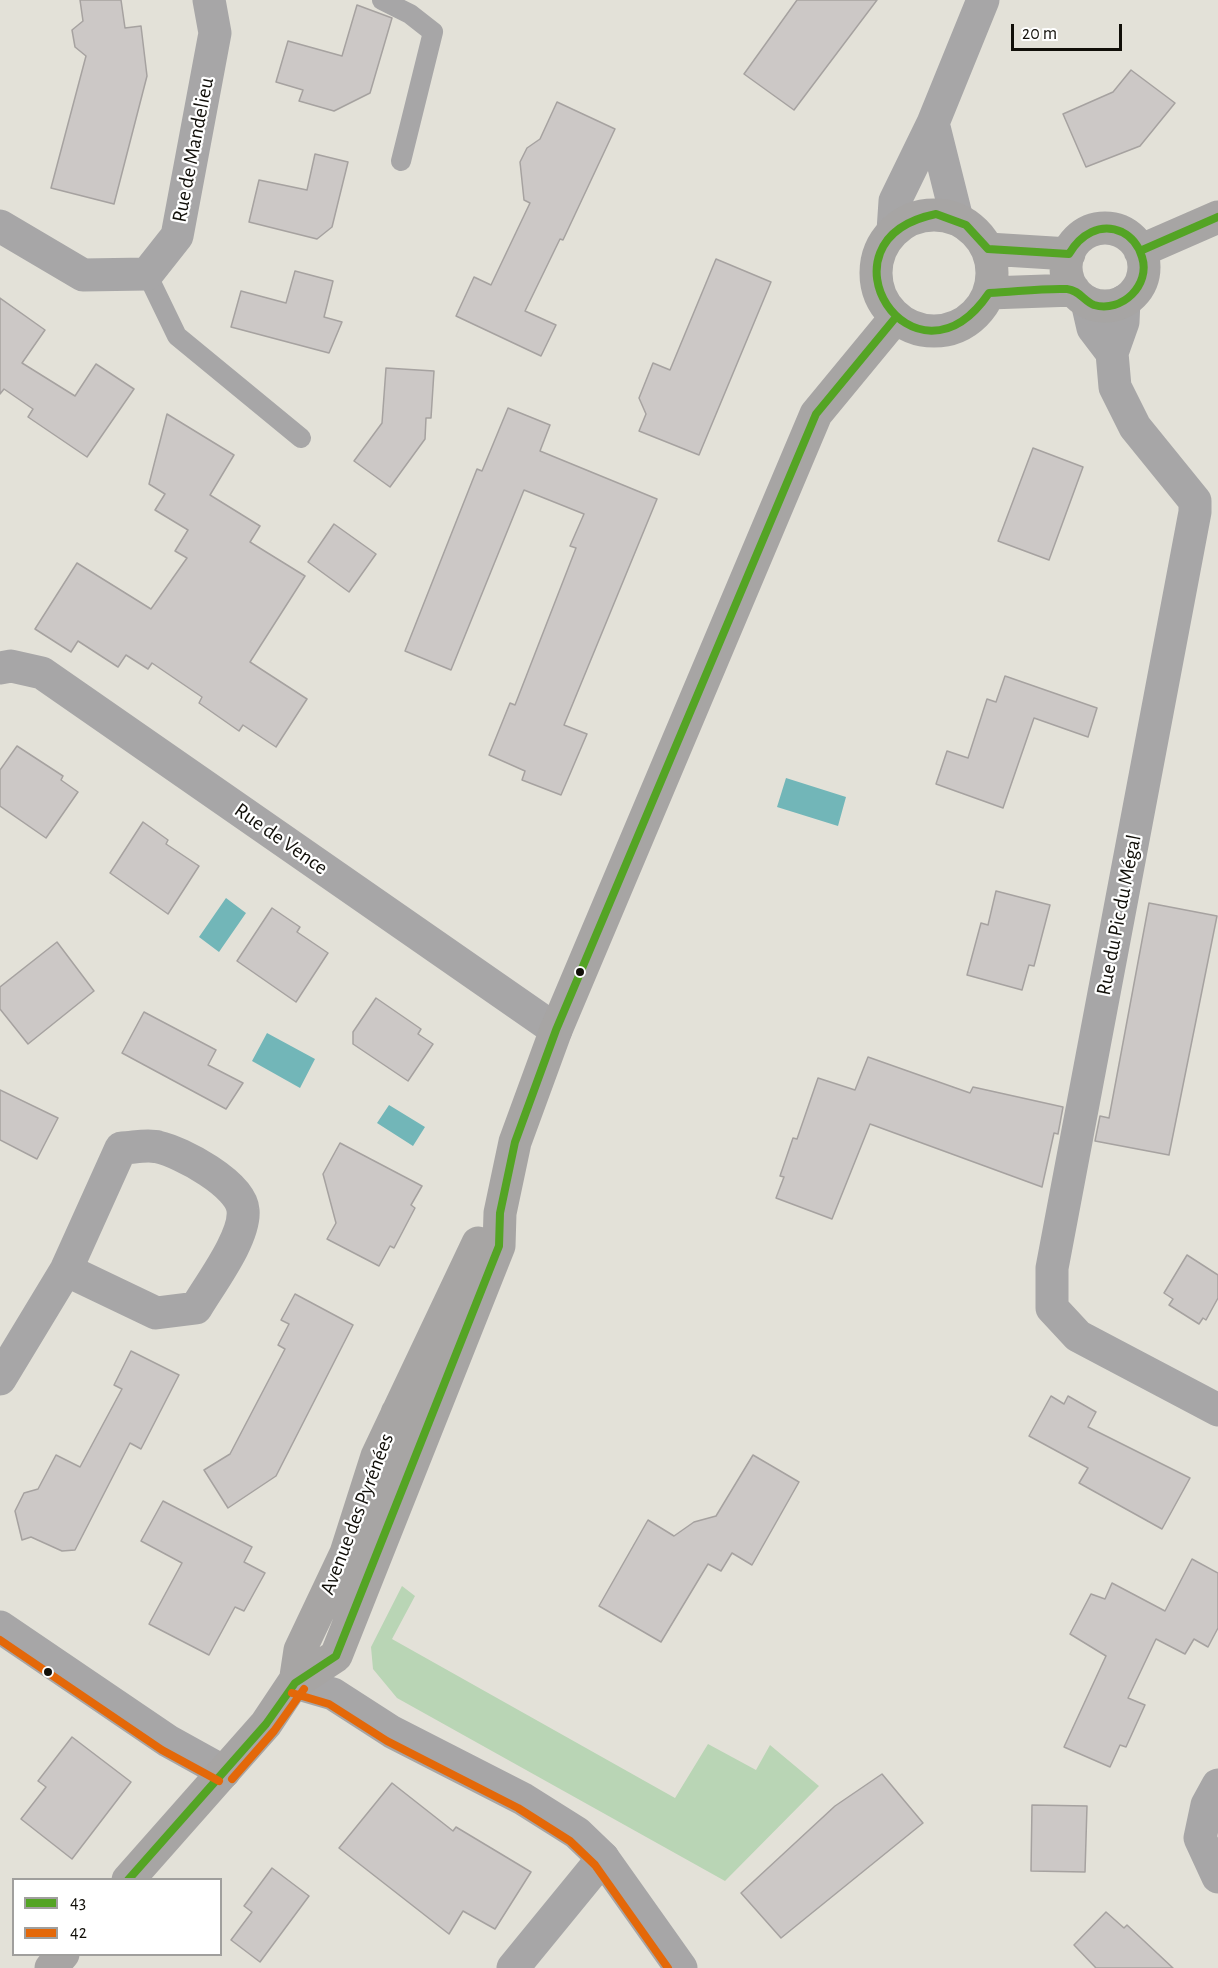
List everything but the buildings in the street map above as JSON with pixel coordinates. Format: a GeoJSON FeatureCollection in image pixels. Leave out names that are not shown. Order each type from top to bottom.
{"type":"FeatureCollection","features":[{"type":"Feature","properties":{"kind":"main road"},"geometry":{"type":"LineString","coordinates":[[925,215],[957,219],[975,231],[988,249],[992,267],[989,293],[975,315],[955,328],[942,331],[917,329],[896,317],[882,298],[876,275],[880,251],[893,231],[913,219],[925,215]]}},
{"type":"Feature","properties":{"kind":"main road"},"geometry":{"type":"LineString","coordinates":[[1140,251],[1218,217]]}},
{"type":"Feature","properties":{"kind":"main road"},"geometry":{"type":"LineString","coordinates":[[989,293],[1080,296],[1104,306],[1124,301],[1133,294],[1144,274],[1140,251],[1129,237],[1113,229],[1104,228],[1078,238],[1069,254],[1068,279],[1080,296]]}},
{"type":"Feature","properties":{"kind":"main road"},"geometry":{"type":"LineString","coordinates":[[988,249],[1069,254]]}},
{"type":"Feature","properties":{"kind":"main road","name":"Avenue des Pyrénées"},"geometry":{"type":"LineString","coordinates":[[130,1878],[266,1724],[295,1683],[374,1538],[499,1246],[500,1213],[514,1142],[556,1030],[816,414],[896,317]]}},
{"type":"Feature","properties":{"kind":"main road","name":"Avenue des Pyrénées"},"geometry":{"type":"LineString","coordinates":[[295,1683],[300,1650],[346,1552],[376,1456],[481,1239],[500,1213]]}},
{"type":"Feature","properties":{"kind":"main road","name":"Avenue des Pyrénées"},"geometry":{"type":"LineString","coordinates":[[374,1538],[393,1456],[397,1413]]}},
{"type":"Feature","properties":{"kind":"main road"},"geometry":{"type":"LineString","coordinates":[[51,1968],[61,1956]]}},
{"type":"Feature","properties":{"kind":"street","name":"Rue de Mandelieu"},"geometry":{"type":"LineString","coordinates":[[147,274],[177,236],[215,33],[209,0]]}},
{"type":"Feature","properties":{"kind":"street"},"geometry":{"type":"LineString","coordinates":[[893,231],[895,201],[933,123],[983,0]]}},
{"type":"Feature","properties":{"kind":"street"},"geometry":{"type":"LineString","coordinates":[[933,123],[957,219]]}},
{"type":"Feature","properties":{"kind":"street"},"geometry":{"type":"LineString","coordinates":[[0,226],[83,275],[147,274]]}},
{"type":"Feature","properties":{"kind":"street"},"geometry":{"type":"LineString","coordinates":[[1080,296],[1093,328],[1112,353]]}},
{"type":"Feature","properties":{"kind":"street","name":"Rue du Pic du Mégal"},"geometry":{"type":"LineString","coordinates":[[1124,301],[1123,322],[1112,353],[1115,387],[1134,428],[1206,499],[1193,524],[1052,1268],[1052,1308],[1078,1336],[1218,1410]]}},
{"type":"Feature","properties":{"kind":"street","name":"Rue de Vence"},"geometry":{"type":"LineString","coordinates":[[0,668],[11,666],[42,673],[556,1030]]}},
{"type":"Feature","properties":{"kind":"street"},"geometry":{"type":"LineString","coordinates":[[0,1379],[66,1270],[121,1149],[156,1146],[193,1161],[236,1191],[244,1209],[240,1233],[196,1308],[156,1313],[66,1270]]}},
{"type":"Feature","properties":{"kind":"street"},"geometry":{"type":"LineString","coordinates":[[0,1627],[168,1741],[224,1772]]}},
{"type":"Feature","properties":{"kind":"street"},"geometry":{"type":"LineString","coordinates":[[295,1683],[333,1694],[406,1740],[523,1799],[577,1833],[603,1858],[681,1968]]}},
{"type":"Feature","properties":{"kind":"street"},"geometry":{"type":"LineString","coordinates":[[1218,1785],[1207,1805],[1200,1838],[1218,1877]]}},
{"type":"Feature","properties":{"kind":"street"},"geometry":{"type":"LineString","coordinates":[[513,1968],[603,1858]]}},
{"type":"Feature","properties":{"kind":"lane"},"geometry":{"type":"LineString","coordinates":[[382,0],[410,14],[433,32],[400,161]]}},
{"type":"Feature","properties":{"kind":"lane"},"geometry":{"type":"LineString","coordinates":[[147,274],[177,336],[301,438]]}},
{"type":"Feature","properties":{"kind":"green space"},"geometry":{"type":"Polygon","coordinates":[[[402,1586],[415,1596],[392,1639],[675,1798],[708,1744],[756,1770],[770,1745],[819,1786],[725,1881],[397,1698],[373,1669],[371,1647],[402,1586]]]}},
{"type":"Feature","properties":{"kind":"water"},"geometry":{"type":"Polygon","coordinates":[[[786,778],[846,797],[838,826],[777,807],[786,778]]]}},
{"type":"Feature","properties":{"kind":"water"},"geometry":{"type":"Polygon","coordinates":[[[226,898],[246,913],[219,952],[199,937],[226,898]]]}},
{"type":"Feature","properties":{"kind":"water"},"geometry":{"type":"Polygon","coordinates":[[[267,1033],[315,1059],[300,1088],[252,1061],[267,1033]]]}},
{"type":"Feature","properties":{"kind":"water"},"geometry":{"type":"Polygon","coordinates":[[[389,1105],[425,1127],[413,1146],[377,1123],[389,1105]]]}},
{"type":"Feature","properties":{"kind":"transit line","name":"43"},"geometry":{"type":"LineString","coordinates":[[936,214],[966,225],[988,249],[1069,254],[1079,241],[1091,232],[1114,229],[1126,234],[1137,246],[1144,267],[1142,277],[1132,294],[1115,305],[1094,305],[1075,291],[1067,289],[989,293],[960,322],[931,331],[906,323],[887,305],[877,279],[880,253],[899,229],[936,214]]}},
{"type":"Feature","properties":{"kind":"transit line","name":"43"},"geometry":{"type":"LineString","coordinates":[[1140,251],[1218,217]]}},
{"type":"Feature","properties":{"kind":"transit line","name":"43"},"geometry":{"type":"LineString","coordinates":[[130,1878],[266,1724],[295,1683],[336,1656],[499,1246],[500,1213],[515,1142],[556,1030],[816,414],[896,317]]}},
{"type":"Feature","properties":{"kind":"transit line","name":"42"},"geometry":{"type":"LineString","coordinates":[[0,1640],[162,1750],[219,1781]]}},
{"type":"Feature","properties":{"kind":"transit line","name":"42"},"geometry":{"type":"LineString","coordinates":[[232,1779],[274,1731],[304,1689]]}},
{"type":"Feature","properties":{"kind":"transit line","name":"42"},"geometry":{"type":"LineString","coordinates":[[292,1693],[329,1704],[387,1741],[518,1808],[570,1841],[595,1865],[668,1968]]}}]}
